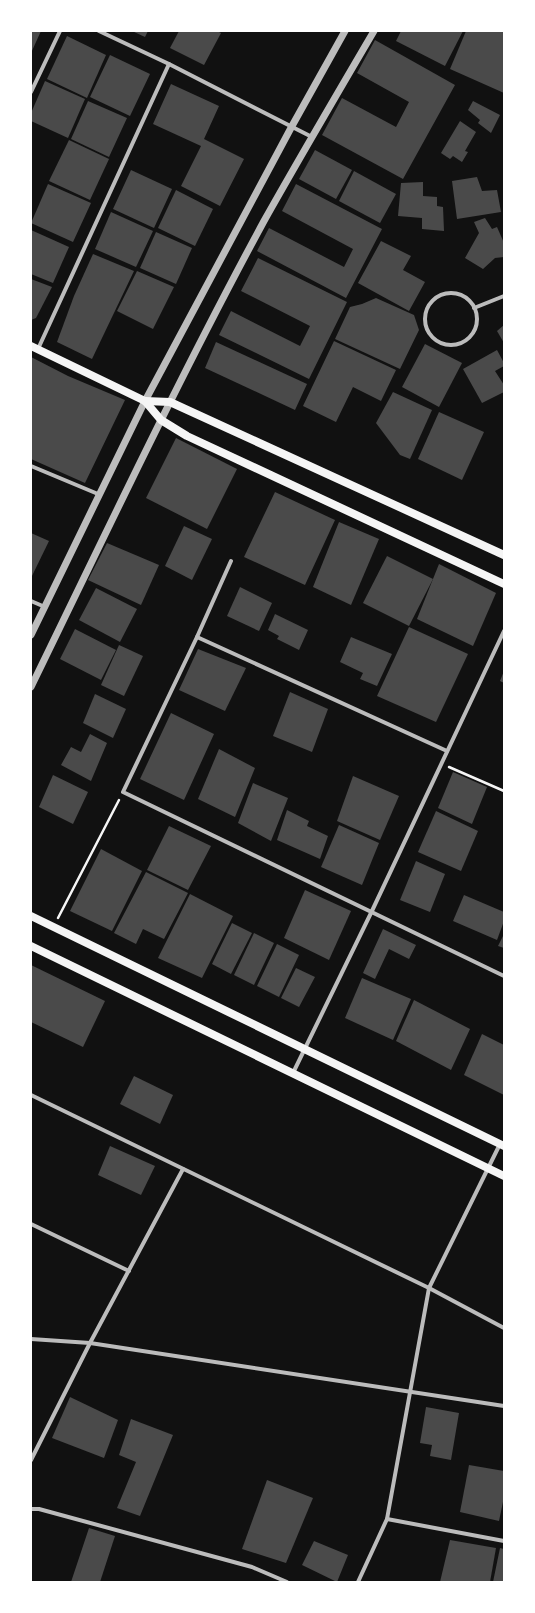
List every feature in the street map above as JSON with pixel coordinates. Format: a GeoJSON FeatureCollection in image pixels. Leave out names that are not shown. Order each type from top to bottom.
{"type":"FeatureCollection","features":[{"type":"Feature","properties":{"kind":"main road"},"geometry":{"type":"LineString","coordinates":[[35,347],[145,401],[161,420],[188,436],[504,584]]}},
{"type":"Feature","properties":{"kind":"main road"},"geometry":{"type":"LineString","coordinates":[[145,401],[170,402],[504,555]]}},
{"type":"Feature","properties":{"kind":"main road"},"geometry":{"type":"LineString","coordinates":[[31,916],[502,1145]]}},
{"type":"Feature","properties":{"kind":"main road"},"geometry":{"type":"LineString","coordinates":[[31,946],[504,1176]]}},
{"type":"Feature","properties":{"kind":"street"},"geometry":{"type":"LineString","coordinates":[[31,92],[60,31]]}},
{"type":"Feature","properties":{"kind":"street"},"geometry":{"type":"LineString","coordinates":[[99,31],[169,64],[312,137]]}},
{"type":"Feature","properties":{"kind":"street"},"geometry":{"type":"LineString","coordinates":[[31,635],[98,494],[145,401],[292,126],[345,31]]}},
{"type":"Feature","properties":{"kind":"street"},"geometry":{"type":"LineString","coordinates":[[31,688],[170,402],[265,220],[374,31]]}},
{"type":"Feature","properties":{"kind":"street"},"geometry":{"type":"LineString","coordinates":[[35,347],[169,64]]}},
{"type":"Feature","properties":{"kind":"street"},"geometry":{"type":"LineString","coordinates":[[454,293],[462,296],[469,301],[474,308],[477,316],[476,324],[468,339],[452,345],[443,344],[429,334],[426,326],[426,309],[431,302],[441,295],[454,293]]}},
{"type":"Feature","properties":{"kind":"street"},"geometry":{"type":"LineString","coordinates":[[474,308],[504,296]]}},
{"type":"Feature","properties":{"kind":"street"},"geometry":{"type":"LineString","coordinates":[[31,466],[98,494]]}},
{"type":"Feature","properties":{"kind":"street"},"geometry":{"type":"LineString","coordinates":[[230,561],[197,637],[123,792],[504,976]]}},
{"type":"Feature","properties":{"kind":"street"},"geometry":{"type":"LineString","coordinates":[[31,601],[45,606]]}},
{"type":"Feature","properties":{"kind":"street"},"geometry":{"type":"LineString","coordinates":[[292,1074],[372,913],[504,631]]}},
{"type":"Feature","properties":{"kind":"street"},"geometry":{"type":"LineString","coordinates":[[197,637],[447,751]]}},
{"type":"Feature","properties":{"kind":"street"},"geometry":{"type":"LineString","coordinates":[[31,1096],[429,1288],[504,1328]]}},
{"type":"Feature","properties":{"kind":"street"},"geometry":{"type":"LineString","coordinates":[[358,1582],[387,1519],[429,1288],[488,1168],[502,1145]]}},
{"type":"Feature","properties":{"kind":"street"},"geometry":{"type":"LineString","coordinates":[[31,1460],[90,1343],[183,1169]]}},
{"type":"Feature","properties":{"kind":"street"},"geometry":{"type":"LineString","coordinates":[[31,1224],[129,1271]]}},
{"type":"Feature","properties":{"kind":"street"},"geometry":{"type":"LineString","coordinates":[[31,1339],[90,1343],[504,1406]]}},
{"type":"Feature","properties":{"kind":"street"},"geometry":{"type":"LineString","coordinates":[[31,1509],[39,1509],[252,1567],[287,1582]]}},
{"type":"Feature","properties":{"kind":"street"},"geometry":{"type":"LineString","coordinates":[[387,1519],[504,1541]]}},
{"type":"Feature","properties":{"kind":"path"},"geometry":{"type":"LineString","coordinates":[[441,764],[504,791]]}},
{"type":"Feature","properties":{"kind":"path"},"geometry":{"type":"LineString","coordinates":[[54,927],[123,792]]}},
{"type":"Feature","properties":{"kind":"building"},"geometry":{"type":"Polygon","coordinates":[[[31,31],[41,31],[31,53],[31,31]]]}},
{"type":"Feature","properties":{"kind":"building"},"geometry":{"type":"Polygon","coordinates":[[[132,31],[148,31],[145,37],[132,31]]]}},
{"type":"Feature","properties":{"kind":"building"},"geometry":{"type":"Polygon","coordinates":[[[179,31],[217,31],[221,33],[204,65],[170,48],[179,31]]]}},
{"type":"Feature","properties":{"kind":"building"},"geometry":{"type":"Polygon","coordinates":[[[401,31],[463,31],[445,66],[396,41],[401,31]]]}},
{"type":"Feature","properties":{"kind":"building"},"geometry":{"type":"Polygon","coordinates":[[[466,31],[504,31],[504,93],[450,69],[466,31]]]}},
{"type":"Feature","properties":{"kind":"building"},"geometry":{"type":"Polygon","coordinates":[[[67,36],[106,55],[87,98],[47,79],[67,36]]]}},
{"type":"Feature","properties":{"kind":"building"},"geometry":{"type":"Polygon","coordinates":[[[375,40],[455,85],[403,179],[322,135],[342,98],[396,127],[409,102],[357,73],[375,40]]]}},
{"type":"Feature","properties":{"kind":"building"},"geometry":{"type":"Polygon","coordinates":[[[110,55],[150,74],[130,116],[90,97],[110,55]]]}},
{"type":"Feature","properties":{"kind":"building"},"geometry":{"type":"Polygon","coordinates":[[[45,81],[85,99],[68,138],[31,121],[31,113],[45,81]]]}},
{"type":"Feature","properties":{"kind":"building"},"geometry":{"type":"Polygon","coordinates":[[[171,84],[219,106],[204,139],[244,159],[220,206],[181,186],[201,146],[153,124],[171,84]]]}},
{"type":"Feature","properties":{"kind":"building"},"geometry":{"type":"Polygon","coordinates":[[[88,101],[127,118],[109,157],[71,139],[88,101]]]}},
{"type":"Feature","properties":{"kind":"building"},"geometry":{"type":"Polygon","coordinates":[[[473,101],[500,115],[491,133],[478,123],[480,120],[468,110],[473,101]]]}},
{"type":"Feature","properties":{"kind":"building"},"geometry":{"type":"Polygon","coordinates":[[[460,121],[476,132],[465,151],[468,152],[462,162],[453,156],[450,159],[441,153],[460,121]]]}},
{"type":"Feature","properties":{"kind":"building"},"geometry":{"type":"Polygon","coordinates":[[[69,140],[109,159],[90,200],[49,181],[69,140]]]}},
{"type":"Feature","properties":{"kind":"building"},"geometry":{"type":"Polygon","coordinates":[[[315,150],[352,170],[336,199],[299,179],[315,150]]]}},
{"type":"Feature","properties":{"kind":"building"},"geometry":{"type":"Polygon","coordinates":[[[131,170],[172,189],[154,228],[113,209],[131,170]]]}},
{"type":"Feature","properties":{"kind":"building"},"geometry":{"type":"Polygon","coordinates":[[[354,171],[396,194],[380,223],[339,201],[354,171]]]}},
{"type":"Feature","properties":{"kind":"building"},"geometry":{"type":"Polygon","coordinates":[[[477,177],[482,191],[497,190],[501,212],[457,219],[452,181],[477,177]]]}},
{"type":"Feature","properties":{"kind":"building"},"geometry":{"type":"Polygon","coordinates":[[[423,182],[423,196],[437,197],[437,206],[443,207],[444,231],[422,229],[422,218],[398,216],[401,183],[423,182]]]}},
{"type":"Feature","properties":{"kind":"building"},"geometry":{"type":"Polygon","coordinates":[[[48,184],[91,203],[73,242],[31,223],[48,184]]]}},
{"type":"Feature","properties":{"kind":"building"},"geometry":{"type":"Polygon","coordinates":[[[296,184],[382,229],[346,298],[257,251],[269,228],[344,267],[353,249],[282,211],[296,184]]]}},
{"type":"Feature","properties":{"kind":"building"},"geometry":{"type":"Polygon","coordinates":[[[176,190],[213,209],[195,246],[158,228],[176,190]]]}},
{"type":"Feature","properties":{"kind":"building"},"geometry":{"type":"Polygon","coordinates":[[[111,212],[153,231],[136,267],[95,249],[111,212]]]}},
{"type":"Feature","properties":{"kind":"building"},"geometry":{"type":"Polygon","coordinates":[[[485,218],[492,229],[497,227],[504,243],[504,257],[495,258],[483,269],[465,258],[479,233],[474,222],[485,218]]]}},
{"type":"Feature","properties":{"kind":"building"},"geometry":{"type":"Polygon","coordinates":[[[31,230],[69,247],[53,283],[31,274],[31,230]]]}},
{"type":"Feature","properties":{"kind":"building"},"geometry":{"type":"Polygon","coordinates":[[[156,232],[192,248],[176,284],[140,268],[156,232]]]}},
{"type":"Feature","properties":{"kind":"building"},"geometry":{"type":"Polygon","coordinates":[[[381,241],[411,256],[403,270],[425,282],[409,311],[358,283],[381,241]]]}},
{"type":"Feature","properties":{"kind":"building"},"geometry":{"type":"Polygon","coordinates":[[[93,254],[134,271],[92,359],[57,342],[74,296],[93,254]]]}},
{"type":"Feature","properties":{"kind":"building"},"geometry":{"type":"Polygon","coordinates":[[[258,258],[347,302],[309,379],[219,335],[231,311],[300,346],[310,326],[241,291],[258,258]]]}},
{"type":"Feature","properties":{"kind":"building"},"geometry":{"type":"Polygon","coordinates":[[[137,271],[174,287],[153,329],[117,311],[137,271]]]}},
{"type":"Feature","properties":{"kind":"building"},"geometry":{"type":"Polygon","coordinates":[[[31,279],[52,287],[36,318],[31,320],[31,279]]]}},
{"type":"Feature","properties":{"kind":"building"},"geometry":{"type":"Polygon","coordinates":[[[376,298],[414,315],[419,330],[400,369],[335,339],[350,307],[376,298]]]}},
{"type":"Feature","properties":{"kind":"building"},"geometry":{"type":"Polygon","coordinates":[[[504,325],[504,343],[497,331],[504,325]]]}},
{"type":"Feature","properties":{"kind":"building"},"geometry":{"type":"Polygon","coordinates":[[[334,341],[396,370],[381,401],[353,387],[336,422],[303,406],[334,341]]]}},
{"type":"Feature","properties":{"kind":"building"},"geometry":{"type":"Polygon","coordinates":[[[216,342],[307,384],[295,410],[205,368],[216,342]]]}},
{"type":"Feature","properties":{"kind":"building"},"geometry":{"type":"Polygon","coordinates":[[[425,344],[462,363],[439,407],[402,387],[425,344]]]}},
{"type":"Feature","properties":{"kind":"building"},"geometry":{"type":"Polygon","coordinates":[[[497,350],[504,363],[504,366],[495,371],[504,385],[504,392],[482,403],[463,369],[497,350]]]}},
{"type":"Feature","properties":{"kind":"building"},"geometry":{"type":"Polygon","coordinates":[[[31,357],[68,376],[125,400],[85,483],[31,459],[31,357]]]}},
{"type":"Feature","properties":{"kind":"building"},"geometry":{"type":"Polygon","coordinates":[[[393,392],[432,410],[410,459],[400,455],[376,423],[393,392]]]}},
{"type":"Feature","properties":{"kind":"building"},"geometry":{"type":"Polygon","coordinates":[[[439,412],[484,432],[462,480],[418,459],[439,412]]]}},
{"type":"Feature","properties":{"kind":"building"},"geometry":{"type":"Polygon","coordinates":[[[176,438],[237,469],[207,529],[146,498],[176,438]]]}},
{"type":"Feature","properties":{"kind":"building"},"geometry":{"type":"Polygon","coordinates":[[[275,492],[335,520],[305,585],[244,557],[275,492]]]}},
{"type":"Feature","properties":{"kind":"building"},"geometry":{"type":"Polygon","coordinates":[[[339,522],[379,539],[351,605],[313,587],[339,522]]]}},
{"type":"Feature","properties":{"kind":"building"},"geometry":{"type":"Polygon","coordinates":[[[184,526],[212,539],[192,580],[165,566],[184,526]]]}},
{"type":"Feature","properties":{"kind":"building"},"geometry":{"type":"Polygon","coordinates":[[[31,533],[49,541],[31,578],[31,533]]]}},
{"type":"Feature","properties":{"kind":"building"},"geometry":{"type":"Polygon","coordinates":[[[107,543],[159,565],[141,605],[88,580],[107,543]]]}},
{"type":"Feature","properties":{"kind":"building"},"geometry":{"type":"Polygon","coordinates":[[[387,556],[433,579],[409,626],[363,603],[387,556]]]}},
{"type":"Feature","properties":{"kind":"building"},"geometry":{"type":"Polygon","coordinates":[[[439,564],[496,593],[473,646],[417,619],[439,564]]]}},
{"type":"Feature","properties":{"kind":"building"},"geometry":{"type":"Polygon","coordinates":[[[240,587],[272,603],[259,631],[227,616],[240,587]]]}},
{"type":"Feature","properties":{"kind":"building"},"geometry":{"type":"Polygon","coordinates":[[[96,588],[137,609],[120,642],[79,620],[96,588]]]}},
{"type":"Feature","properties":{"kind":"building"},"geometry":{"type":"Polygon","coordinates":[[[275,614],[308,630],[299,650],[277,639],[279,636],[268,630],[275,614]]]}},
{"type":"Feature","properties":{"kind":"building"},"geometry":{"type":"Polygon","coordinates":[[[409,627],[468,654],[436,722],[377,696],[409,627]]]}},
{"type":"Feature","properties":{"kind":"building"},"geometry":{"type":"Polygon","coordinates":[[[75,629],[116,650],[101,680],[60,659],[75,629]]]}},
{"type":"Feature","properties":{"kind":"building"},"geometry":{"type":"Polygon","coordinates":[[[351,637],[392,654],[377,686],[360,679],[363,673],[340,662],[351,637]]]}},
{"type":"Feature","properties":{"kind":"building"},"geometry":{"type":"Polygon","coordinates":[[[119,645],[143,656],[124,696],[101,685],[119,645]]]}},
{"type":"Feature","properties":{"kind":"building"},"geometry":{"type":"Polygon","coordinates":[[[198,649],[246,668],[225,711],[179,690],[198,649]]]}},
{"type":"Feature","properties":{"kind":"building"},"geometry":{"type":"Polygon","coordinates":[[[504,671],[504,683],[500,681],[504,671]]]}},
{"type":"Feature","properties":{"kind":"building"},"geometry":{"type":"Polygon","coordinates":[[[290,692],[328,709],[312,752],[273,736],[290,692]]]}},
{"type":"Feature","properties":{"kind":"building"},"geometry":{"type":"Polygon","coordinates":[[[95,694],[126,709],[113,738],[83,723],[95,694]]]}},
{"type":"Feature","properties":{"kind":"building"},"geometry":{"type":"Polygon","coordinates":[[[171,713],[214,734],[184,800],[140,779],[171,713]]]}},
{"type":"Feature","properties":{"kind":"building"},"geometry":{"type":"Polygon","coordinates":[[[90,734],[107,743],[91,781],[61,765],[71,747],[81,752],[90,734]]]}},
{"type":"Feature","properties":{"kind":"building"},"geometry":{"type":"Polygon","coordinates":[[[219,749],[255,768],[235,817],[198,799],[219,749]]]}},
{"type":"Feature","properties":{"kind":"building"},"geometry":{"type":"Polygon","coordinates":[[[453,772],[487,787],[472,824],[438,808],[453,772]]]}},
{"type":"Feature","properties":{"kind":"building"},"geometry":{"type":"Polygon","coordinates":[[[53,775],[88,792],[73,824],[39,807],[53,775]]]}},
{"type":"Feature","properties":{"kind":"building"},"geometry":{"type":"Polygon","coordinates":[[[353,776],[399,796],[380,840],[337,821],[353,776]]]}},
{"type":"Feature","properties":{"kind":"building"},"geometry":{"type":"Polygon","coordinates":[[[253,783],[288,798],[271,841],[238,823],[253,783]]]}},
{"type":"Feature","properties":{"kind":"building"},"geometry":{"type":"Polygon","coordinates":[[[287,810],[309,821],[307,826],[328,836],[320,859],[277,840],[287,810]]]}},
{"type":"Feature","properties":{"kind":"building"},"geometry":{"type":"Polygon","coordinates":[[[436,811],[478,831],[461,871],[418,852],[436,811]]]}},
{"type":"Feature","properties":{"kind":"building"},"geometry":{"type":"Polygon","coordinates":[[[339,825],[379,843],[362,885],[321,867],[339,825]]]}},
{"type":"Feature","properties":{"kind":"building"},"geometry":{"type":"Polygon","coordinates":[[[169,826],[211,846],[188,890],[147,870],[169,826]]]}},
{"type":"Feature","properties":{"kind":"building"},"geometry":{"type":"Polygon","coordinates":[[[101,849],[142,871],[112,931],[70,911],[101,849]]]}},
{"type":"Feature","properties":{"kind":"building"},"geometry":{"type":"Polygon","coordinates":[[[416,861],[445,874],[430,912],[400,900],[416,861]]]}},
{"type":"Feature","properties":{"kind":"building"},"geometry":{"type":"Polygon","coordinates":[[[146,872],[188,893],[164,939],[143,929],[136,944],[114,933],[146,872]]]}},
{"type":"Feature","properties":{"kind":"building"},"geometry":{"type":"Polygon","coordinates":[[[305,890],[351,911],[329,960],[284,938],[305,890]]]}},
{"type":"Feature","properties":{"kind":"building"},"geometry":{"type":"Polygon","coordinates":[[[190,894],[233,916],[202,978],[158,958],[190,894]]]}},
{"type":"Feature","properties":{"kind":"building"},"geometry":{"type":"Polygon","coordinates":[[[464,895],[504,912],[504,921],[497,940],[453,921],[464,895]]]}},
{"type":"Feature","properties":{"kind":"building"},"geometry":{"type":"Polygon","coordinates":[[[232,923],[252,933],[231,974],[212,964],[232,923]]]}},
{"type":"Feature","properties":{"kind":"building"},"geometry":{"type":"Polygon","coordinates":[[[383,929],[416,945],[409,959],[389,949],[375,979],[363,973],[383,929]]]}},
{"type":"Feature","properties":{"kind":"building"},"geometry":{"type":"Polygon","coordinates":[[[254,933],[274,943],[254,985],[234,975],[254,933]]]}},
{"type":"Feature","properties":{"kind":"building"},"geometry":{"type":"Polygon","coordinates":[[[504,934],[504,948],[498,946],[504,934]]]}},
{"type":"Feature","properties":{"kind":"building"},"geometry":{"type":"Polygon","coordinates":[[[277,944],[299,955],[279,997],[257,986],[277,944]]]}},
{"type":"Feature","properties":{"kind":"building"},"geometry":{"type":"Polygon","coordinates":[[[31,965],[105,1001],[83,1047],[31,1022],[31,965]]]}},
{"type":"Feature","properties":{"kind":"building"},"geometry":{"type":"Polygon","coordinates":[[[296,968],[315,977],[299,1007],[281,998],[296,968]]]}},
{"type":"Feature","properties":{"kind":"building"},"geometry":{"type":"Polygon","coordinates":[[[362,978],[411,999],[393,1040],[345,1018],[362,978]]]}},
{"type":"Feature","properties":{"kind":"building"},"geometry":{"type":"Polygon","coordinates":[[[414,1000],[470,1029],[451,1070],[396,1041],[414,1000]]]}},
{"type":"Feature","properties":{"kind":"building"},"geometry":{"type":"Polygon","coordinates":[[[482,1034],[504,1045],[504,1095],[464,1075],[482,1034]]]}},
{"type":"Feature","properties":{"kind":"building"},"geometry":{"type":"Polygon","coordinates":[[[134,1076],[173,1095],[160,1124],[120,1104],[134,1076]]]}},
{"type":"Feature","properties":{"kind":"building"},"geometry":{"type":"Polygon","coordinates":[[[110,1146],[155,1166],[141,1195],[98,1175],[110,1146]]]}},
{"type":"Feature","properties":{"kind":"building"},"geometry":{"type":"Polygon","coordinates":[[[70,1397],[118,1420],[104,1458],[52,1438],[70,1397]]]}},
{"type":"Feature","properties":{"kind":"building"},"geometry":{"type":"Polygon","coordinates":[[[426,1407],[459,1413],[451,1460],[430,1456],[432,1445],[420,1443],[426,1407]]]}},
{"type":"Feature","properties":{"kind":"building"},"geometry":{"type":"Polygon","coordinates":[[[131,1419],[173,1435],[140,1516],[117,1508],[136,1462],[119,1455],[131,1419]]]}},
{"type":"Feature","properties":{"kind":"building"},"geometry":{"type":"Polygon","coordinates":[[[469,1465],[504,1471],[504,1497],[499,1521],[460,1512],[469,1465]]]}},
{"type":"Feature","properties":{"kind":"building"},"geometry":{"type":"Polygon","coordinates":[[[267,1480],[313,1498],[286,1563],[242,1549],[267,1480]]]}},
{"type":"Feature","properties":{"kind":"building"},"geometry":{"type":"Polygon","coordinates":[[[89,1528],[115,1536],[100,1582],[71,1582],[89,1528]]]}},
{"type":"Feature","properties":{"kind":"building"},"geometry":{"type":"Polygon","coordinates":[[[450,1540],[496,1548],[490,1582],[440,1582],[450,1540]]]}},
{"type":"Feature","properties":{"kind":"building"},"geometry":{"type":"Polygon","coordinates":[[[314,1541],[348,1555],[337,1582],[302,1565],[314,1541]]]}},
{"type":"Feature","properties":{"kind":"building"},"geometry":{"type":"Polygon","coordinates":[[[500,1548],[504,1549],[504,1582],[493,1582],[500,1548]]]}}]}
